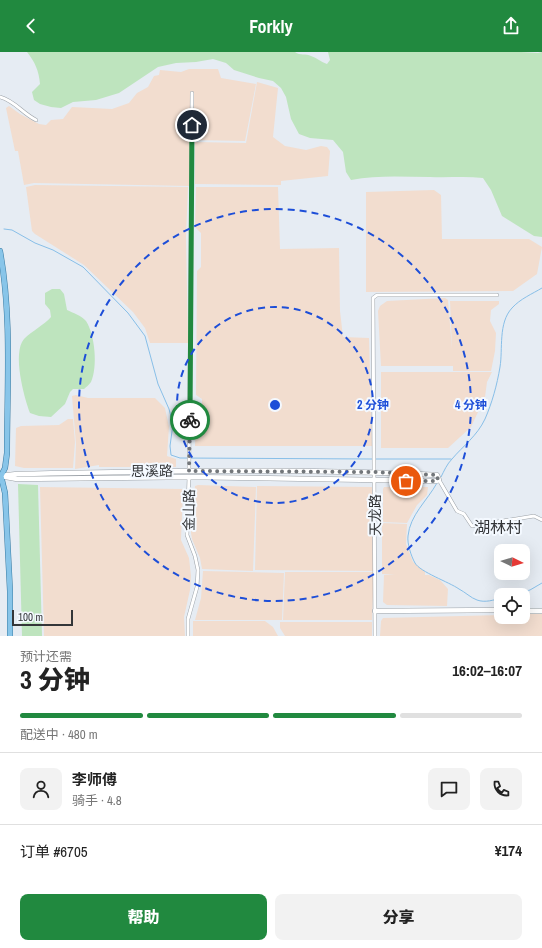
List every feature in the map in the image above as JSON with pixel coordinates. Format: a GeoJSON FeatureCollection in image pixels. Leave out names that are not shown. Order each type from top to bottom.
{"type":"FeatureCollection","features":[{"type":"Feature","properties":{"kind":"main road"},"geometry":{"type":"LineString","coordinates":[[0,251],[4,277],[7,318],[7,453],[5,468],[0,476],[5,493],[10,592],[10,636]]}},
{"type":"Feature","properties":{"kind":"street","name":"金山路"},"geometry":{"type":"LineString","coordinates":[[188,636],[188,619],[197,587],[198,570],[195,556],[187,534],[189,477],[192,93]]}},
{"type":"Feature","properties":{"kind":"street"},"geometry":{"type":"LineString","coordinates":[[0,97],[10,101],[26,115],[36,120]]}},
{"type":"Feature","properties":{"kind":"street","name":"天龙路"},"geometry":{"type":"LineString","coordinates":[[375,636],[373,298],[377,295],[497,295]]}},
{"type":"Feature","properties":{"kind":"street","name":"思溪路"},"geometry":{"type":"LineString","coordinates":[[189,471],[375,472],[437,475],[438,480],[375,481],[189,477],[17,479],[0,476],[17,474],[189,471]]}},
{"type":"Feature","properties":{"kind":"street"},"geometry":{"type":"LineString","coordinates":[[438,480],[457,511],[464,514],[472,526],[534,516],[542,520]]}},
{"type":"Feature","properties":{"kind":"street"},"geometry":{"type":"LineString","coordinates":[[375,611],[494,610]]}},
{"type":"Feature","properties":{"kind":"street"},"geometry":{"type":"LineString","coordinates":[[530,611],[542,611]]}},
{"type":"Feature","properties":{"kind":"shaded area"},"geometry":{"type":"Polygon","coordinates":[[[189,69],[218,69],[221,78],[256,84],[245,141],[190,140],[189,186],[34,183],[24,185],[18,151],[15,151],[6,108],[9,106],[20,114],[39,124],[46,125],[51,120],[63,119],[72,107],[112,109],[129,103],[137,93],[148,87],[154,76],[159,75],[160,70],[181,72],[189,69]]]}},
{"type":"Feature","properties":{"kind":"shaded area"},"geometry":{"type":"Polygon","coordinates":[[[257,82],[278,88],[273,137],[285,146],[306,150],[321,146],[327,147],[330,151],[328,176],[281,181],[281,185],[195,184],[195,142],[246,143],[257,82]]]}},
{"type":"Feature","properties":{"kind":"shaded area"},"geometry":{"type":"Polygon","coordinates":[[[35,185],[188,187],[186,236],[188,343],[150,343],[145,328],[133,312],[84,265],[32,231],[26,187],[35,185]]]}},
{"type":"Feature","properties":{"kind":"shaded area"},"geometry":{"type":"Polygon","coordinates":[[[196,187],[278,187],[280,249],[339,248],[340,311],[343,337],[369,338],[372,446],[195,446],[196,424],[202,418],[202,399],[196,395],[197,271],[201,267],[201,233],[195,227],[196,187]]]}},
{"type":"Feature","properties":{"kind":"shaded area"},"geometry":{"type":"Polygon","coordinates":[[[434,190],[441,195],[442,239],[529,239],[542,247],[537,274],[513,291],[366,292],[366,192],[434,190]]]}},
{"type":"Feature","properties":{"kind":"shaded area"},"geometry":{"type":"Polygon","coordinates":[[[445,298],[448,300],[452,349],[450,301],[499,301],[499,304],[491,310],[490,321],[496,333],[495,351],[491,371],[453,371],[453,366],[381,366],[378,311],[380,306],[387,301],[445,298]]]}},
{"type":"Feature","properties":{"kind":"shaded area"},"geometry":{"type":"Polygon","coordinates":[[[381,372],[492,372],[487,382],[485,397],[471,427],[448,448],[381,448],[381,372]]]}},
{"type":"Feature","properties":{"kind":"shaded area"},"geometry":{"type":"Polygon","coordinates":[[[76,395],[88,398],[155,398],[165,408],[169,427],[167,456],[176,459],[176,467],[99,467],[99,465],[75,469],[76,444],[72,396],[76,395]]]}},
{"type":"Feature","properties":{"kind":"shaded area"},"geometry":{"type":"Polygon","coordinates":[[[68,419],[73,419],[75,442],[73,468],[24,468],[15,466],[16,428],[21,426],[59,425],[68,419]]]}},
{"type":"Feature","properties":{"kind":"shaded area"},"geometry":{"type":"Polygon","coordinates":[[[195,486],[256,487],[253,571],[202,569],[200,558],[191,533],[195,486]]]}},
{"type":"Feature","properties":{"kind":"shaded area"},"geometry":{"type":"Polygon","coordinates":[[[257,486],[372,487],[373,571],[255,570],[257,486]]]}},
{"type":"Feature","properties":{"kind":"shaded area"},"geometry":{"type":"Polygon","coordinates":[[[40,487],[183,489],[181,540],[189,558],[191,576],[190,590],[184,617],[185,636],[44,636],[40,487]]]}},
{"type":"Feature","properties":{"kind":"shaded area"},"geometry":{"type":"Polygon","coordinates":[[[384,487],[428,487],[427,495],[417,505],[407,523],[383,522],[384,487]]]}},
{"type":"Feature","properties":{"kind":"shaded area"},"geometry":{"type":"Polygon","coordinates":[[[382,523],[407,524],[406,544],[413,562],[425,572],[425,575],[429,575],[440,580],[448,589],[447,606],[387,605],[383,602],[384,575],[395,575],[382,574],[382,523]]]}},
{"type":"Feature","properties":{"kind":"shaded area"},"geometry":{"type":"Polygon","coordinates":[[[203,571],[284,573],[282,620],[195,620],[201,598],[203,571]]]}},
{"type":"Feature","properties":{"kind":"shaded area"},"geometry":{"type":"Polygon","coordinates":[[[285,572],[374,572],[372,620],[283,620],[285,572]]]}},
{"type":"Feature","properties":{"kind":"shaded area"},"geometry":{"type":"Polygon","coordinates":[[[530,614],[542,614],[542,636],[380,636],[381,621],[383,618],[494,615],[494,624],[530,624],[530,614]]]}},
{"type":"Feature","properties":{"kind":"shaded area"},"geometry":{"type":"Polygon","coordinates":[[[193,621],[265,621],[273,627],[278,636],[193,636],[193,621]]]}},
{"type":"Feature","properties":{"kind":"shaded area"},"geometry":{"type":"Polygon","coordinates":[[[280,622],[372,622],[372,636],[285,636],[280,628],[280,622]]]}},
{"type":"Feature","properties":{"kind":"green space"},"geometry":{"type":"Polygon","coordinates":[[[27,52],[295,52],[309,55],[327,64],[330,60],[328,52],[542,52],[542,237],[534,236],[502,216],[491,190],[483,178],[371,177],[351,180],[346,172],[343,152],[333,140],[310,138],[299,134],[291,119],[286,97],[281,88],[273,81],[234,70],[226,63],[213,59],[176,63],[158,67],[119,93],[96,100],[73,102],[61,108],[40,104],[34,100],[32,92],[40,84],[39,75],[27,52]]]}},
{"type":"Feature","properties":{"kind":"green space"},"geometry":{"type":"Polygon","coordinates":[[[52,289],[60,289],[64,294],[67,310],[86,321],[92,334],[95,360],[91,382],[84,389],[73,389],[70,392],[65,404],[51,417],[39,416],[30,413],[22,386],[19,354],[24,339],[51,317],[50,310],[45,304],[45,293],[52,289]]]}},
{"type":"Feature","properties":{"kind":"green space"},"geometry":{"type":"Polygon","coordinates":[[[18,484],[38,485],[42,636],[22,636],[18,484]]]}},
{"type":"Feature","properties":{"kind":"waterway"},"geometry":{"type":"LineString","coordinates":[[4,229],[12,230],[35,243],[53,250],[83,267],[128,313],[145,336],[158,384],[169,409],[173,424],[170,446],[171,455],[180,458],[372,459]]}},
{"type":"Feature","properties":{"kind":"waterway"},"geometry":{"type":"LineString","coordinates":[[441,477],[450,461],[478,431],[488,413],[499,374],[503,329],[508,314],[519,302],[542,288]]}},
{"type":"Feature","properties":{"kind":"waterway"},"geometry":{"type":"LineString","coordinates":[[376,459],[451,459]]}},
{"type":"Feature","properties":{"kind":"waterway"},"geometry":{"type":"LineString","coordinates":[[437,483],[415,515],[409,528],[408,542],[415,563],[423,570],[454,586],[472,598],[480,601],[494,600]]}},
{"type":"Feature","properties":{"kind":"waterway"},"geometry":{"type":"LineString","coordinates":[[530,590],[542,583]]}},
{"type":"Feature","properties":{"kind":"way so far"},"geometry":{"type":"LineString","coordinates":[[190,420],[189,471],[375,472],[437,475],[438,480],[406,481]]}},
{"type":"Feature","properties":{"kind":"district","name":"湖林村"},"geometry":{"type":"Point","coordinates":[498,527]}},
{"type":"Feature","properties":{"kind":"route"},"geometry":{"type":"LineString","coordinates":[[190,420],[192,125]]}}]}
